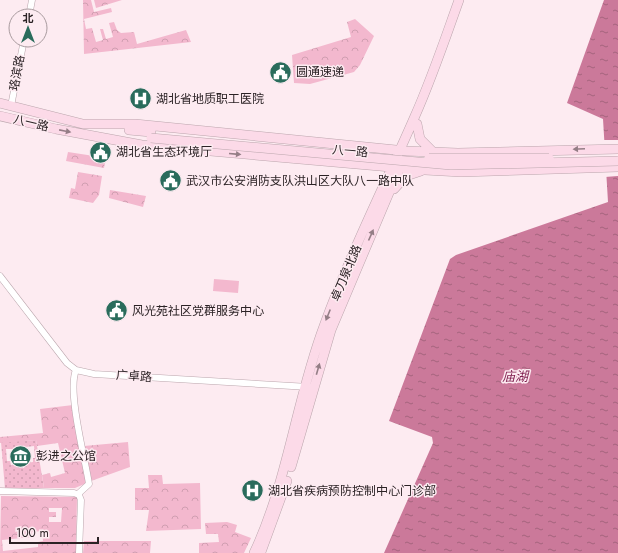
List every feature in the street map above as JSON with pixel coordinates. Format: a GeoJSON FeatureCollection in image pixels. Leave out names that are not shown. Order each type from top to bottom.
{"type":"FeatureCollection","features":[{"type":"Feature","properties":{"kind":"main road","name":"卓刀泉北路"},"geometry":{"type":"LineString","coordinates":[[260,553],[285,489],[308,387],[335,319],[384,206],[459,0]]}},
{"type":"Feature","properties":{"kind":"main road","name":"卓刀泉北路"},"geometry":{"type":"LineString","coordinates":[[403,151],[417,124],[462,0]]}},
{"type":"Feature","properties":{"kind":"main road","name":"八一路"},"geometry":{"type":"LineString","coordinates":[[0,104],[83,124],[151,135],[451,165],[618,161]]}},
{"type":"Feature","properties":{"kind":"main road","name":"八一路"},"geometry":{"type":"LineString","coordinates":[[0,116],[86,135],[149,146],[425,170],[443,171],[618,167]]}},
{"type":"Feature","properties":{"kind":"main road","name":"八一路"},"geometry":{"type":"LineString","coordinates":[[83,124],[135,124],[290,138],[403,151],[438,153],[618,149]]}},
{"type":"Feature","properties":{"kind":"main road"},"geometry":{"type":"LineString","coordinates":[[417,124],[420,139],[438,153]]}},
{"type":"Feature","properties":{"kind":"main road","name":"八一路"},"geometry":{"type":"LineString","coordinates":[[86,135],[151,135],[420,158],[467,159],[618,156]]}},
{"type":"Feature","properties":{"kind":"main road"},"geometry":{"type":"LineString","coordinates":[[288,158],[290,138]]}},
{"type":"Feature","properties":{"kind":"main road","name":"卓刀泉北路"},"geometry":{"type":"LineString","coordinates":[[254,553],[282,478],[329,312],[397,167]]}},
{"type":"Feature","properties":{"kind":"main road"},"geometry":{"type":"LineString","coordinates":[[384,206],[402,179],[425,170]]}},
{"type":"Feature","properties":{"kind":"street","name":"珞滨路"},"geometry":{"type":"LineString","coordinates":[[11,106],[22,48]]}},
{"type":"Feature","properties":{"kind":"street"},"geometry":{"type":"LineString","coordinates":[[0,276],[63,359],[76,370],[72,380],[89,484],[78,494],[0,492]]}},
{"type":"Feature","properties":{"kind":"street","name":"广卓路"},"geometry":{"type":"LineString","coordinates":[[76,370],[94,374],[308,387]]}},
{"type":"Feature","properties":{"kind":"street"},"geometry":{"type":"LineString","coordinates":[[78,494],[81,500],[79,553]]}},
{"type":"Feature","properties":{"kind":"green space"},"geometry":{"type":"Polygon","coordinates":[[[83,0],[91,0],[94,12],[111,8],[112,12],[84,19],[86,29],[92,28],[96,42],[103,40],[100,29],[103,29],[106,39],[113,37],[109,23],[114,22],[117,30],[121,33],[134,32],[137,44],[186,30],[191,42],[84,54],[83,0]]]}},
{"type":"Feature","properties":{"kind":"green space"},"geometry":{"type":"Polygon","coordinates":[[[94,0],[122,0],[96,8],[94,0]]]}},
{"type":"Feature","properties":{"kind":"green space"},"geometry":{"type":"Polygon","coordinates":[[[355,19],[374,36],[360,65],[354,72],[310,84],[294,83],[292,55],[351,37],[347,22],[355,19]]]}},
{"type":"Feature","properties":{"kind":"green space"},"geometry":{"type":"Polygon","coordinates":[[[68,152],[94,156],[94,159],[102,160],[103,156],[106,157],[104,168],[66,161],[68,152]]]}},
{"type":"Feature","properties":{"kind":"green space"},"geometry":{"type":"Polygon","coordinates":[[[78,172],[102,176],[99,195],[93,203],[69,198],[71,188],[75,189],[78,172]]]}},
{"type":"Feature","properties":{"kind":"green space"},"geometry":{"type":"Polygon","coordinates":[[[110,190],[146,196],[143,207],[109,198],[110,190]]]}},
{"type":"Feature","properties":{"kind":"green space"},"geometry":{"type":"Polygon","coordinates":[[[214,279],[239,281],[238,293],[213,291],[214,279]]]}},
{"type":"Feature","properties":{"kind":"green space"},"geometry":{"type":"Polygon","coordinates":[[[73,405],[87,483],[75,488],[44,488],[42,475],[50,473],[51,477],[65,473],[58,443],[37,446],[36,440],[0,443],[0,437],[43,433],[40,409],[73,405]]]}},
{"type":"Feature","properties":{"kind":"green space"},"geometry":{"type":"Polygon","coordinates":[[[36,440],[44,488],[5,489],[1,442],[36,440]],[[34,446],[26,447],[26,454],[15,455],[14,449],[6,449],[7,461],[10,461],[11,465],[18,464],[19,468],[24,468],[26,463],[33,462],[33,458],[35,458],[34,446]]]}},
{"type":"Feature","properties":{"kind":"green space"},"geometry":{"type":"Polygon","coordinates":[[[128,442],[130,467],[91,481],[84,446],[128,442]]]}},
{"type":"Feature","properties":{"kind":"green space"},"geometry":{"type":"Polygon","coordinates":[[[148,475],[162,475],[163,484],[200,483],[201,529],[146,531],[149,510],[135,510],[135,488],[149,488],[148,475]]]}},
{"type":"Feature","properties":{"kind":"green space"},"geometry":{"type":"Polygon","coordinates":[[[1,496],[77,497],[76,553],[0,553],[1,496]],[[49,508],[49,512],[56,512],[56,517],[49,517],[49,522],[61,522],[62,508],[49,508]],[[42,531],[32,532],[32,537],[2,540],[3,551],[38,547],[38,542],[43,541],[42,531]]]}},
{"type":"Feature","properties":{"kind":"green space"},"geometry":{"type":"Polygon","coordinates":[[[227,522],[237,525],[235,532],[251,538],[244,553],[199,553],[199,543],[219,542],[218,534],[206,534],[205,523],[227,522]]]}},
{"type":"Feature","properties":{"kind":"green space"},"geometry":{"type":"Polygon","coordinates":[[[84,541],[151,541],[150,553],[83,553],[84,541]]]}},
{"type":"Feature","properties":{"kind":"water","name":"庙湖"},"geometry":{"type":"Polygon","coordinates":[[[604,0],[618,0],[618,553],[384,553],[433,443],[432,437],[389,421],[450,259],[456,255],[608,202],[603,119],[567,103],[604,0]]]}},
{"type":"Feature","properties":{"kind":"pier"},"geometry":{"type":"Polygon","coordinates":[[[603,140],[618,140],[618,176],[605,177],[603,140]]]}},
{"type":"Feature","properties":{"kind":"place","name":"圆通速递"},"geometry":{"type":"Point","coordinates":[280,72]}},
{"type":"Feature","properties":{"kind":"place","name":"湖北省地质职工医院"},"geometry":{"type":"Point","coordinates":[141,99]}},
{"type":"Feature","properties":{"kind":"place","name":"湖北省生态环境厅"},"geometry":{"type":"Point","coordinates":[101,152]}},
{"type":"Feature","properties":{"kind":"place","name":"武汉市公安消防支队洪山区大队八一路中队"},"geometry":{"type":"Point","coordinates":[170,181]}},
{"type":"Feature","properties":{"kind":"place","name":"风光苑社区党群服务中心"},"geometry":{"type":"Point","coordinates":[116,311]}},
{"type":"Feature","properties":{"kind":"place","name":"彭进之公馆"},"geometry":{"type":"Point","coordinates":[21,456]}},
{"type":"Feature","properties":{"kind":"place","name":"湖北省疾病预防控制中心门诊部"},"geometry":{"type":"Point","coordinates":[253,491]}}]}
